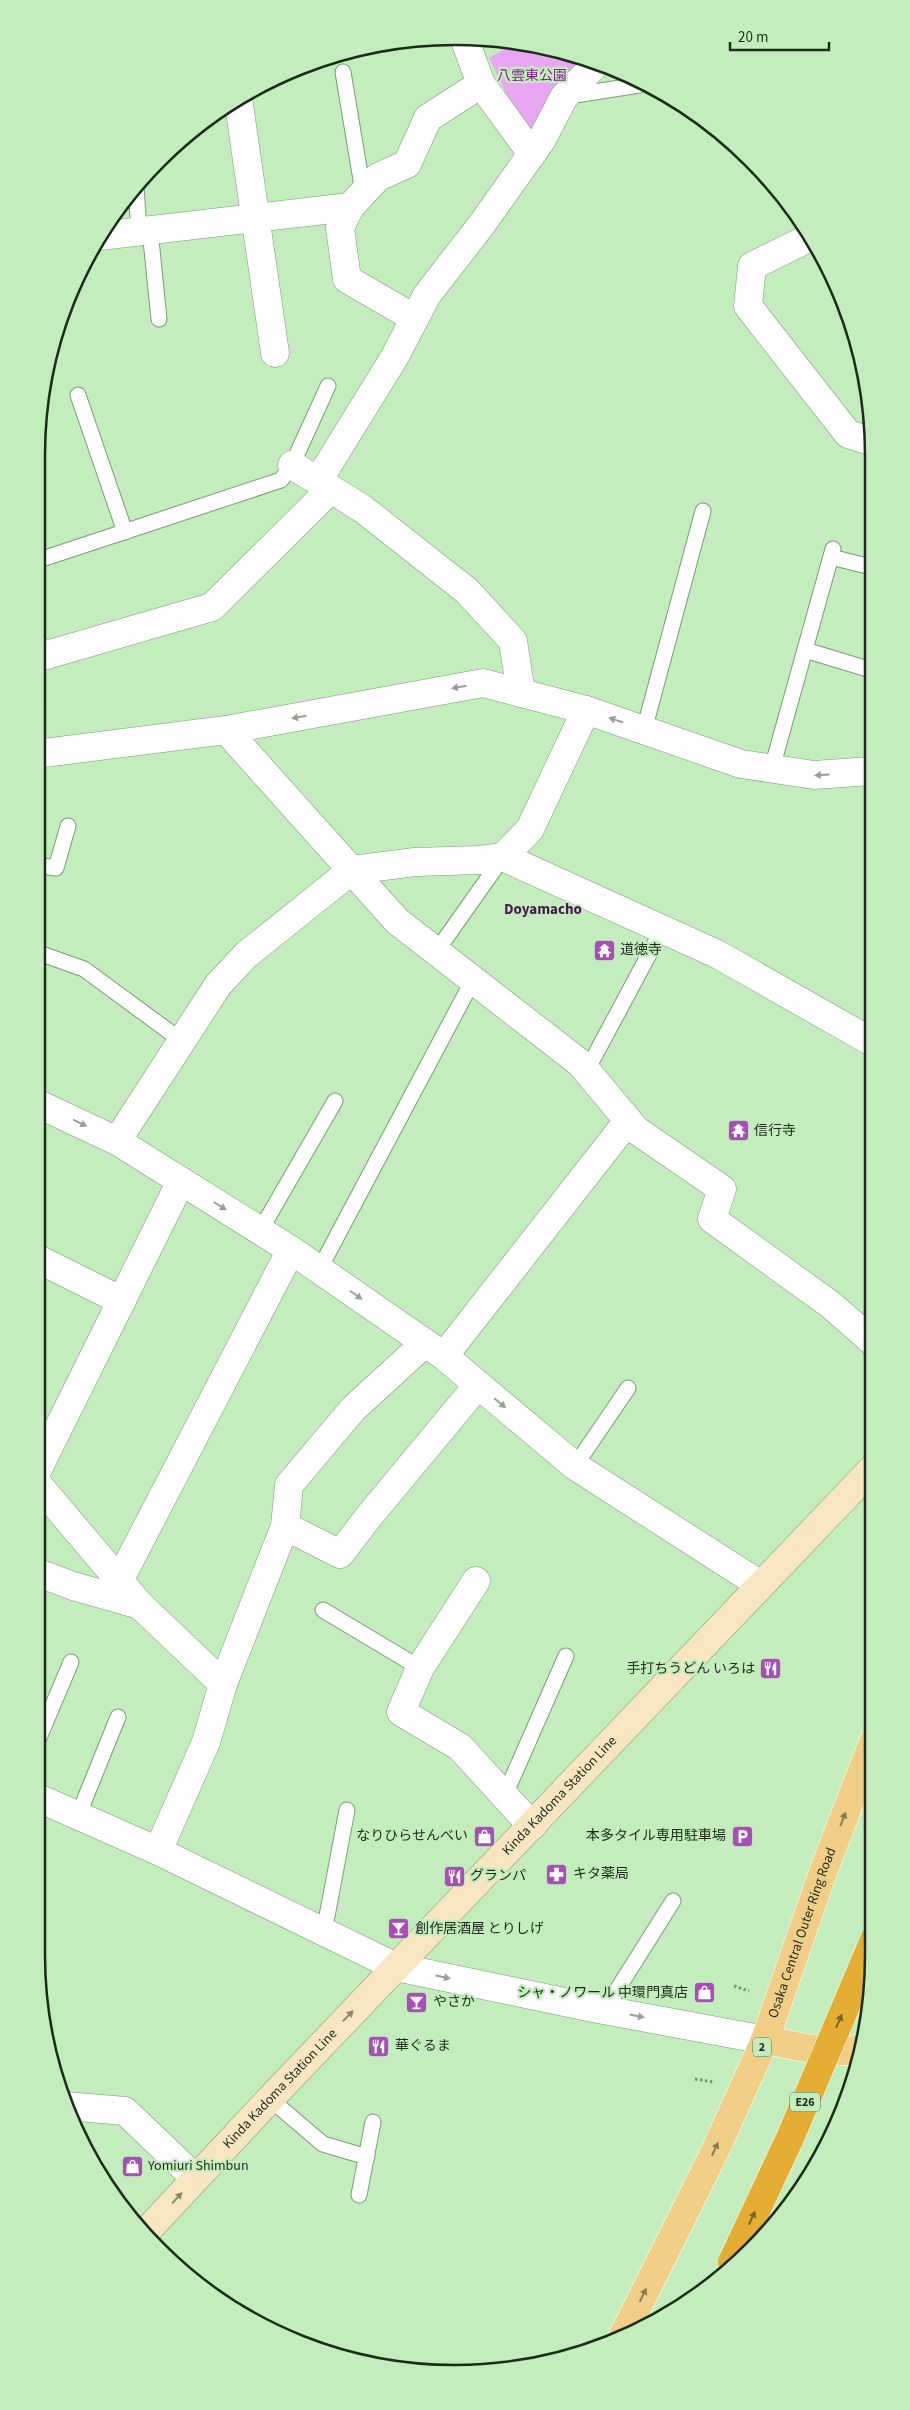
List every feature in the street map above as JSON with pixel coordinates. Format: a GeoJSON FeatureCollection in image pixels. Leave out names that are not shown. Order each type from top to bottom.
{"type":"FeatureCollection","features":[{"type":"Feature","properties":{"kind":"highway","name":"E26"},"geometry":{"type":"LineString","coordinates":[[736,2253],[790,2138],[865,1962]]}},
{"type":"Feature","properties":{"kind":"main road","name":"Kinda Kadoma Station Line"},"geometry":{"type":"LineString","coordinates":[[150,2228],[759,1584],[865,1482]]}},
{"type":"Feature","properties":{"kind":"main road","name":"Osaka Central Outer Ring Road"},"geometry":{"type":"LineString","coordinates":[[628,2327],[715,2151],[766,2040],[822,1872],[865,1762]]}},
{"type":"Feature","properties":{"kind":"main road"},"geometry":{"type":"LineString","coordinates":[[766,2040],[839,2052],[853,2051]]}},
{"type":"Feature","properties":{"kind":"street"},"geometry":{"type":"LineString","coordinates":[[467,45],[481,84],[532,154]]}},
{"type":"Feature","properties":{"kind":"street"},"geometry":{"type":"LineString","coordinates":[[45,655],[212,607],[324,485],[427,295],[482,224],[532,154],[564,97],[591,69]]}},
{"type":"Feature","properties":{"kind":"street"},"geometry":{"type":"LineString","coordinates":[[414,318],[347,279],[340,228],[357,200],[378,177],[406,164],[428,118],[481,84]]}},
{"type":"Feature","properties":{"kind":"street"},"geometry":{"type":"LineString","coordinates":[[239,106],[276,353]]}},
{"type":"Feature","properties":{"kind":"street"},"geometry":{"type":"LineString","coordinates":[[109,235],[257,218],[357,200]]}},
{"type":"Feature","properties":{"kind":"street"},"geometry":{"type":"LineString","coordinates":[[804,240],[752,266],[748,306],[848,434],[864,439]]}},
{"type":"Feature","properties":{"kind":"street"},"geometry":{"type":"LineString","coordinates":[[292,465],[363,509],[467,591],[513,641],[521,693]]}},
{"type":"Feature","properties":{"kind":"street"},"geometry":{"type":"LineString","coordinates":[[45,753],[226,730],[483,683],[586,710],[741,764],[814,775],[865,771]]}},
{"type":"Feature","properties":{"kind":"street"},"geometry":{"type":"LineString","coordinates":[[502,857],[530,829],[586,710]]}},
{"type":"Feature","properties":{"kind":"street"},"geometry":{"type":"LineString","coordinates":[[226,730],[397,921],[580,1063],[628,1122],[722,1189],[712,1219],[831,1305],[865,1335]]}},
{"type":"Feature","properties":{"kind":"street"},"geometry":{"type":"LineString","coordinates":[[117,1141],[218,985],[246,955],[352,870],[416,862],[479,860],[502,857],[717,954],[865,1038]]}},
{"type":"Feature","properties":{"kind":"street"},"geometry":{"type":"LineString","coordinates":[[45,1107],[117,1141],[291,1250],[435,1350],[575,1466],[759,1584]]}},
{"type":"Feature","properties":{"kind":"street"},"geometry":{"type":"LineString","coordinates":[[158,1851],[206,1742],[223,1684],[285,1526],[289,1485],[353,1409],[435,1350],[628,1122]]}},
{"type":"Feature","properties":{"kind":"street"},"geometry":{"type":"LineString","coordinates":[[45,1455],[181,1181]]}},
{"type":"Feature","properties":{"kind":"street"},"geometry":{"type":"LineString","coordinates":[[120,1581],[291,1250]]}},
{"type":"Feature","properties":{"kind":"street"},"geometry":{"type":"LineString","coordinates":[[45,1262],[122,1301]]}},
{"type":"Feature","properties":{"kind":"street"},"geometry":{"type":"LineString","coordinates":[[285,1526],[340,1554],[478,1385]]}},
{"type":"Feature","properties":{"kind":"street"},"geometry":{"type":"LineString","coordinates":[[45,1493],[140,1605],[223,1684]]}},
{"type":"Feature","properties":{"kind":"street"},"geometry":{"type":"LineString","coordinates":[[45,1575],[73,1586],[140,1605]]}},
{"type":"Feature","properties":{"kind":"street"},"geometry":{"type":"LineString","coordinates":[[476,1581],[420,1668],[401,1712],[460,1747],[532,1826]]}},
{"type":"Feature","properties":{"kind":"street"},"geometry":{"type":"LineString","coordinates":[[45,1801],[158,1851],[396,1967],[605,2010],[766,2040]]}},
{"type":"Feature","properties":{"kind":"street"},"geometry":{"type":"LineString","coordinates":[[74,2107],[125,2112],[195,2178]]}},
{"type":"Feature","properties":{"kind":"lane"},"geometry":{"type":"LineString","coordinates":[[343,72],[357,200]]}},
{"type":"Feature","properties":{"kind":"lane"},"geometry":{"type":"LineString","coordinates":[[564,97],[632,85]]}},
{"type":"Feature","properties":{"kind":"lane"},"geometry":{"type":"LineString","coordinates":[[138,196],[158,319]]}},
{"type":"Feature","properties":{"kind":"lane"},"geometry":{"type":"LineString","coordinates":[[45,558],[281,480],[292,465],[328,386]]}},
{"type":"Feature","properties":{"kind":"lane"},"geometry":{"type":"LineString","coordinates":[[78,394],[125,532]]}},
{"type":"Feature","properties":{"kind":"lane"},"geometry":{"type":"LineString","coordinates":[[644,730],[703,511]]}},
{"type":"Feature","properties":{"kind":"lane"},"geometry":{"type":"LineString","coordinates":[[772,768],[832,553],[865,565]]}},
{"type":"Feature","properties":{"kind":"lane"},"geometry":{"type":"LineString","coordinates":[[805,650],[865,668]]}},
{"type":"Feature","properties":{"kind":"lane"},"geometry":{"type":"LineString","coordinates":[[45,866],[56,868],[68,826]]}},
{"type":"Feature","properties":{"kind":"lane"},"geometry":{"type":"LineString","coordinates":[[436,952],[502,857]]}},
{"type":"Feature","properties":{"kind":"lane"},"geometry":{"type":"LineString","coordinates":[[586,1072],[662,930]]}},
{"type":"Feature","properties":{"kind":"lane"},"geometry":{"type":"LineString","coordinates":[[45,955],[84,969],[182,1041]]}},
{"type":"Feature","properties":{"kind":"lane"},"geometry":{"type":"LineString","coordinates":[[319,1270],[473,980]]}},
{"type":"Feature","properties":{"kind":"lane"},"geometry":{"type":"LineString","coordinates":[[260,1231],[335,1102]]}},
{"type":"Feature","properties":{"kind":"lane"},"geometry":{"type":"LineString","coordinates":[[575,1466],[628,1388]]}},
{"type":"Feature","properties":{"kind":"lane"},"geometry":{"type":"LineString","coordinates":[[323,1610],[420,1668]]}},
{"type":"Feature","properties":{"kind":"lane"},"geometry":{"type":"LineString","coordinates":[[504,1797],[566,1656]]}},
{"type":"Feature","properties":{"kind":"lane"},"geometry":{"type":"LineString","coordinates":[[45,1724],[71,1662]]}},
{"type":"Feature","properties":{"kind":"lane"},"geometry":{"type":"LineString","coordinates":[[78,1816],[118,1717]]}},
{"type":"Feature","properties":{"kind":"lane"},"geometry":{"type":"LineString","coordinates":[[324,1932],[347,1810]]}},
{"type":"Feature","properties":{"kind":"lane"},"geometry":{"type":"LineString","coordinates":[[605,2010],[673,1901]]}},
{"type":"Feature","properties":{"kind":"lane"},"geometry":{"type":"LineString","coordinates":[[270,2099],[323,2144],[366,2157]]}},
{"type":"Feature","properties":{"kind":"lane"},"geometry":{"type":"LineString","coordinates":[[359,2196],[373,2122]]}},
{"type":"Feature","properties":{"kind":"green space","name":"八雲東公園"},"geometry":{"type":"Polygon","coordinates":[[[506,49],[535,53],[583,66],[530,143],[489,58],[506,49]]]}},
{"type":"Feature","properties":{"kind":"place","name":"道徳寺"},"geometry":{"type":"Point","coordinates":[604,950]}},
{"type":"Feature","properties":{"kind":"place","name":"信行寺"},"geometry":{"type":"Point","coordinates":[738,1131]}},
{"type":"Feature","properties":{"kind":"place","name":"手打ちうどん いろは"},"geometry":{"type":"Point","coordinates":[771,1669]}},
{"type":"Feature","properties":{"kind":"place","name":"なりひらせんべい"},"geometry":{"type":"Point","coordinates":[484,1836]}},
{"type":"Feature","properties":{"kind":"place","name":"本多タイル専用駐車場"},"geometry":{"type":"Point","coordinates":[742,1836]}},
{"type":"Feature","properties":{"kind":"place","name":"キタ薬局"},"geometry":{"type":"Point","coordinates":[557,1874]}},
{"type":"Feature","properties":{"kind":"place","name":"グランパ"},"geometry":{"type":"Point","coordinates":[454,1876]}},
{"type":"Feature","properties":{"kind":"place","name":"創作居酒屋 とりしげ"},"geometry":{"type":"Point","coordinates":[399,1929]}},
{"type":"Feature","properties":{"kind":"place","name":"シャ・ノワール 中環門真店"},"geometry":{"type":"Point","coordinates":[704,1993]}},
{"type":"Feature","properties":{"kind":"place","name":"やさか"},"geometry":{"type":"Point","coordinates":[417,2002]}},
{"type":"Feature","properties":{"kind":"place","name":"華ぐるま"},"geometry":{"type":"Point","coordinates":[379,2046]}},
{"type":"Feature","properties":{"kind":"place","name":"Yomiuri Shimbun"},"geometry":{"type":"Point","coordinates":[132,2166]}},
{"type":"Feature","properties":{"kind":"district","name":"Doyamacho"},"geometry":{"type":"Point","coordinates":[543,909]}}]}
